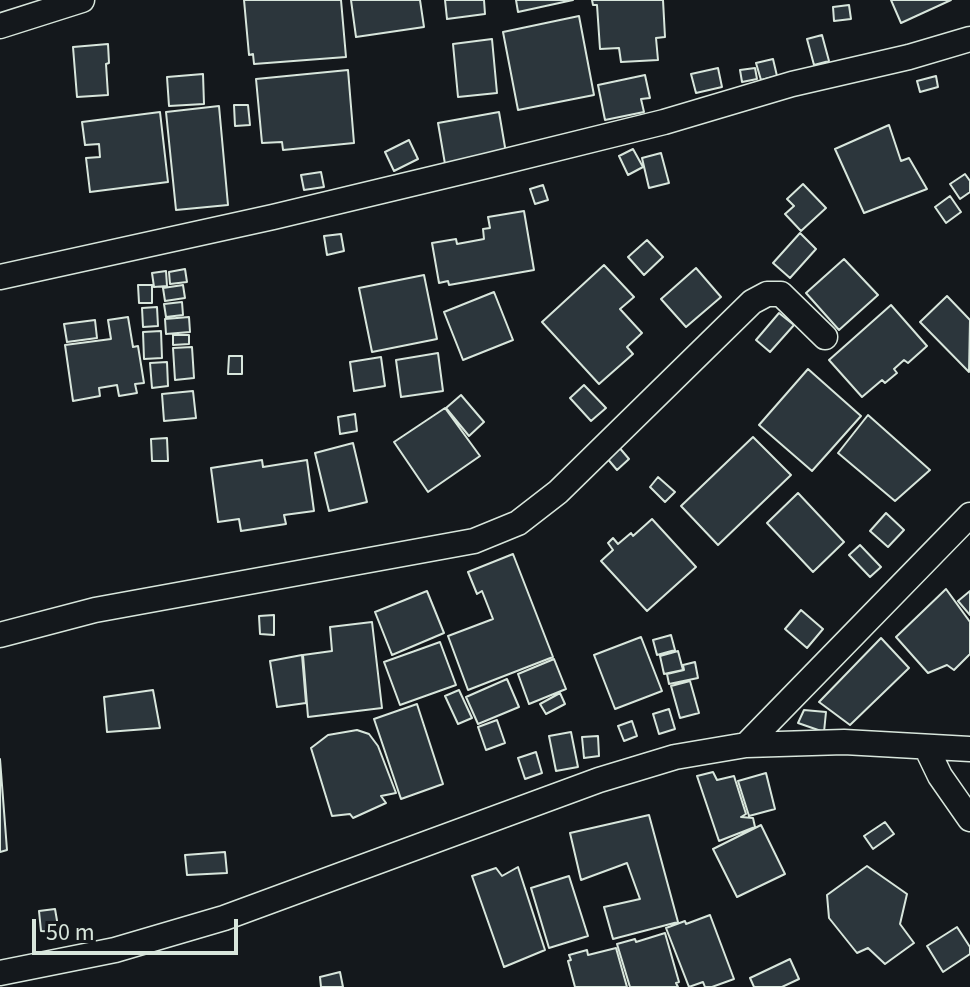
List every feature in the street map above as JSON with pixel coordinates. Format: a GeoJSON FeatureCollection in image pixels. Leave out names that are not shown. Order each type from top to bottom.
{"type":"FeatureCollection","features":[{"type":"Feature","properties":{"kind":"street"},"geometry":{"type":"LineString","coordinates":[[0,26],[82,0]]}},
{"type":"Feature","properties":{"kind":"street"},"geometry":{"type":"LineString","coordinates":[[0,277],[258,221],[490,165],[664,122],[792,84],[909,57],[970,39]]}},
{"type":"Feature","properties":{"kind":"street"},"geometry":{"type":"LineString","coordinates":[[0,635],[95,610],[474,541],[518,523],[558,492],[752,302],[767,294],[781,294],[825,337]]}},
{"type":"Feature","properties":{"kind":"street"},"geometry":{"type":"LineString","coordinates":[[746,745],[970,515]]}},
{"type":"Feature","properties":{"kind":"street"},"geometry":{"type":"LineString","coordinates":[[0,973],[115,950],[224,918],[599,780],[675,757],[746,745],[844,742],[970,749]]}},
{"type":"Feature","properties":{"kind":"street"},"geometry":{"type":"LineString","coordinates":[[926,747],[940,776],[970,819]]}},
{"type":"Feature","properties":{"kind":"building"},"geometry":{"type":"Polygon","coordinates":[[[244,0],[341,0],[346,57],[254,64],[253,54],[249,55],[244,0]]]}},
{"type":"Feature","properties":{"kind":"building"},"geometry":{"type":"Polygon","coordinates":[[[351,0],[420,0],[424,27],[356,37],[351,0]]]}},
{"type":"Feature","properties":{"kind":"building"},"geometry":{"type":"Polygon","coordinates":[[[445,0],[484,0],[485,14],[447,19],[445,0]]]}},
{"type":"Feature","properties":{"kind":"building"},"geometry":{"type":"Polygon","coordinates":[[[516,0],[573,0],[518,12],[516,0]]]}},
{"type":"Feature","properties":{"kind":"building"},"geometry":{"type":"Polygon","coordinates":[[[592,0],[663,0],[665,37],[656,38],[658,60],[621,62],[619,48],[600,49],[597,5],[593,5],[592,0]]]}},
{"type":"Feature","properties":{"kind":"building"},"geometry":{"type":"Polygon","coordinates":[[[891,0],[951,0],[901,23],[891,0]]]}},
{"type":"Feature","properties":{"kind":"building"},"geometry":{"type":"Polygon","coordinates":[[[849,5],[851,19],[834,21],[833,7],[849,5]]]}},
{"type":"Feature","properties":{"kind":"building"},"geometry":{"type":"Polygon","coordinates":[[[579,16],[594,95],[518,110],[503,32],[579,16]]]}},
{"type":"Feature","properties":{"kind":"building"},"geometry":{"type":"Polygon","coordinates":[[[822,35],[829,61],[814,65],[807,39],[822,35]]]}},
{"type":"Feature","properties":{"kind":"building"},"geometry":{"type":"Polygon","coordinates":[[[492,39],[497,93],[458,97],[453,44],[492,39]]]}},
{"type":"Feature","properties":{"kind":"building"},"geometry":{"type":"Polygon","coordinates":[[[108,44],[108,95],[77,97],[73,47],[108,44]]]}},
{"type":"Feature","properties":{"kind":"building"},"geometry":{"type":"Polygon","coordinates":[[[773,59],[777,76],[761,80],[756,63],[773,59]]]}},
{"type":"Feature","properties":{"kind":"building"},"geometry":{"type":"Polygon","coordinates":[[[718,68],[722,87],[696,93],[691,74],[718,68]]]}},
{"type":"Feature","properties":{"kind":"building"},"geometry":{"type":"Polygon","coordinates":[[[755,68],[757,79],[742,82],[740,70],[755,68]]]}},
{"type":"Feature","properties":{"kind":"building"},"geometry":{"type":"Polygon","coordinates":[[[348,70],[354,143],[283,150],[282,142],[262,143],[256,79],[348,70]]]}},
{"type":"Feature","properties":{"kind":"building"},"geometry":{"type":"Polygon","coordinates":[[[203,74],[204,104],[169,106],[167,77],[203,74]]]}},
{"type":"Feature","properties":{"kind":"building"},"geometry":{"type":"Polygon","coordinates":[[[645,75],[650,98],[641,99],[644,112],[605,120],[598,85],[645,75]]]}},
{"type":"Feature","properties":{"kind":"building"},"geometry":{"type":"Polygon","coordinates":[[[936,76],[938,87],[920,92],[917,81],[936,76]]]}},
{"type":"Feature","properties":{"kind":"building"},"geometry":{"type":"Polygon","coordinates":[[[234,105],[248,105],[250,125],[235,126],[234,105]]]}},
{"type":"Feature","properties":{"kind":"building"},"geometry":{"type":"Polygon","coordinates":[[[219,106],[228,205],[176,210],[166,112],[219,106]]]}},
{"type":"Feature","properties":{"kind":"building"},"geometry":{"type":"Polygon","coordinates":[[[160,112],[168,182],[90,192],[86,158],[100,157],[99,144],[85,145],[82,122],[160,112]]]}},
{"type":"Feature","properties":{"kind":"building"},"geometry":{"type":"Polygon","coordinates":[[[499,112],[506,153],[445,164],[438,123],[499,112]]]}},
{"type":"Feature","properties":{"kind":"building"},"geometry":{"type":"Polygon","coordinates":[[[889,125],[901,161],[909,158],[927,189],[864,213],[835,149],[889,125]]]}},
{"type":"Feature","properties":{"kind":"building"},"geometry":{"type":"Polygon","coordinates":[[[409,140],[418,159],[394,171],[385,152],[409,140]]]}},
{"type":"Feature","properties":{"kind":"building"},"geometry":{"type":"Polygon","coordinates":[[[633,149],[643,167],[628,175],[619,156],[633,149]]]}},
{"type":"Feature","properties":{"kind":"building"},"geometry":{"type":"Polygon","coordinates":[[[661,153],[669,183],[649,188],[642,158],[661,153]]]}},
{"type":"Feature","properties":{"kind":"building"},"geometry":{"type":"Polygon","coordinates":[[[321,172],[324,187],[304,190],[301,175],[321,172]]]}},
{"type":"Feature","properties":{"kind":"building"},"geometry":{"type":"Polygon","coordinates":[[[965,174],[970,181],[970,192],[960,199],[950,184],[965,174]]]}},
{"type":"Feature","properties":{"kind":"building"},"geometry":{"type":"Polygon","coordinates":[[[803,184],[826,208],[801,231],[785,214],[794,206],[787,199],[803,184]]]}},
{"type":"Feature","properties":{"kind":"building"},"geometry":{"type":"Polygon","coordinates":[[[543,185],[548,200],[535,204],[530,189],[543,185]]]}},
{"type":"Feature","properties":{"kind":"building"},"geometry":{"type":"Polygon","coordinates":[[[950,196],[961,212],[946,223],[935,207],[950,196]]]}},
{"type":"Feature","properties":{"kind":"building"},"geometry":{"type":"Polygon","coordinates":[[[524,211],[534,270],[449,285],[448,281],[439,283],[432,243],[456,239],[457,244],[484,239],[483,229],[490,228],[488,217],[524,211]]]}},
{"type":"Feature","properties":{"kind":"building"},"geometry":{"type":"Polygon","coordinates":[[[800,233],[816,249],[790,278],[773,263],[800,233]]]}},
{"type":"Feature","properties":{"kind":"building"},"geometry":{"type":"Polygon","coordinates":[[[341,234],[344,251],[327,255],[324,236],[341,234]]]}},
{"type":"Feature","properties":{"kind":"building"},"geometry":{"type":"Polygon","coordinates":[[[647,240],[663,257],[644,275],[628,257],[647,240]]]}},
{"type":"Feature","properties":{"kind":"building"},"geometry":{"type":"Polygon","coordinates":[[[844,259],[878,295],[839,330],[806,293],[844,259]]]}},
{"type":"Feature","properties":{"kind":"building"},"geometry":{"type":"Polygon","coordinates":[[[604,265],[634,297],[620,309],[642,333],[627,347],[633,354],[599,384],[542,322],[604,265]]]}},
{"type":"Feature","properties":{"kind":"building"},"geometry":{"type":"Polygon","coordinates":[[[696,268],[721,297],[686,327],[661,299],[696,268]]]}},
{"type":"Feature","properties":{"kind":"building"},"geometry":{"type":"Polygon","coordinates":[[[185,269],[187,282],[170,284],[169,272],[185,269]]]}},
{"type":"Feature","properties":{"kind":"building"},"geometry":{"type":"Polygon","coordinates":[[[166,271],[167,286],[154,287],[152,273],[166,271]]]}},
{"type":"Feature","properties":{"kind":"building"},"geometry":{"type":"Polygon","coordinates":[[[424,275],[437,339],[372,352],[359,288],[424,275]]]}},
{"type":"Feature","properties":{"kind":"building"},"geometry":{"type":"Polygon","coordinates":[[[138,285],[152,285],[152,303],[139,303],[138,285]]]}},
{"type":"Feature","properties":{"kind":"building"},"geometry":{"type":"Polygon","coordinates":[[[183,285],[185,298],[165,301],[163,288],[183,285]]]}},
{"type":"Feature","properties":{"kind":"building"},"geometry":{"type":"Polygon","coordinates":[[[494,292],[513,340],[463,360],[444,312],[494,292]]]}},
{"type":"Feature","properties":{"kind":"building"},"geometry":{"type":"Polygon","coordinates":[[[947,296],[970,320],[969,372],[920,322],[947,296]]]}},
{"type":"Feature","properties":{"kind":"building"},"geometry":{"type":"Polygon","coordinates":[[[182,302],[183,315],[166,317],[164,304],[182,302]]]}},
{"type":"Feature","properties":{"kind":"building"},"geometry":{"type":"Polygon","coordinates":[[[891,305],[927,346],[908,363],[904,360],[894,369],[897,373],[885,383],[882,380],[862,397],[829,360],[891,305]]]}},
{"type":"Feature","properties":{"kind":"building"},"geometry":{"type":"Polygon","coordinates":[[[157,307],[158,326],[143,327],[142,308],[157,307]]]}},
{"type":"Feature","properties":{"kind":"building"},"geometry":{"type":"Polygon","coordinates":[[[779,313],[794,325],[770,352],[756,340],[779,313]]]}},
{"type":"Feature","properties":{"kind":"building"},"geometry":{"type":"Polygon","coordinates":[[[128,317],[133,347],[138,346],[144,383],[135,384],[137,393],[119,396],[117,385],[99,388],[100,396],[73,401],[65,345],[111,339],[108,320],[128,317]]]}},
{"type":"Feature","properties":{"kind":"building"},"geometry":{"type":"Polygon","coordinates":[[[189,317],[190,332],[166,334],[165,319],[189,317]]]}},
{"type":"Feature","properties":{"kind":"building"},"geometry":{"type":"Polygon","coordinates":[[[95,320],[97,338],[67,342],[64,324],[95,320]]]}},
{"type":"Feature","properties":{"kind":"building"},"geometry":{"type":"Polygon","coordinates":[[[161,331],[162,358],[144,359],[143,332],[161,331]]]}},
{"type":"Feature","properties":{"kind":"building"},"geometry":{"type":"Polygon","coordinates":[[[173,335],[189,335],[189,344],[173,345],[173,335]]]}},
{"type":"Feature","properties":{"kind":"building"},"geometry":{"type":"Polygon","coordinates":[[[192,347],[194,378],[175,380],[173,348],[192,347]]]}},
{"type":"Feature","properties":{"kind":"building"},"geometry":{"type":"Polygon","coordinates":[[[438,353],[443,391],[401,397],[396,360],[438,353]]]}},
{"type":"Feature","properties":{"kind":"building"},"geometry":{"type":"Polygon","coordinates":[[[229,356],[242,356],[242,374],[228,374],[229,356]]]}},
{"type":"Feature","properties":{"kind":"building"},"geometry":{"type":"Polygon","coordinates":[[[381,357],[385,386],[354,391],[350,362],[381,357]]]}},
{"type":"Feature","properties":{"kind":"building"},"geometry":{"type":"Polygon","coordinates":[[[167,362],[168,386],[152,388],[150,363],[167,362]]]}},
{"type":"Feature","properties":{"kind":"building"},"geometry":{"type":"Polygon","coordinates":[[[808,369],[861,416],[812,471],[759,425],[808,369]]]}},
{"type":"Feature","properties":{"kind":"building"},"geometry":{"type":"Polygon","coordinates":[[[584,385],[606,408],[591,421],[570,398],[584,385]]]}},
{"type":"Feature","properties":{"kind":"building"},"geometry":{"type":"Polygon","coordinates":[[[193,391],[196,418],[164,421],[162,394],[193,391]]]}},
{"type":"Feature","properties":{"kind":"building"},"geometry":{"type":"Polygon","coordinates":[[[461,395],[484,422],[469,436],[446,408],[461,395]]]}},
{"type":"Feature","properties":{"kind":"building"},"geometry":{"type":"Polygon","coordinates":[[[445,408],[480,456],[428,492],[394,442],[445,408]]]}},
{"type":"Feature","properties":{"kind":"building"},"geometry":{"type":"Polygon","coordinates":[[[355,414],[357,431],[340,434],[338,417],[355,414]]]}},
{"type":"Feature","properties":{"kind":"building"},"geometry":{"type":"Polygon","coordinates":[[[868,415],[930,470],[895,501],[838,453],[868,415]]]}},
{"type":"Feature","properties":{"kind":"building"},"geometry":{"type":"Polygon","coordinates":[[[753,437],[791,475],[718,545],[681,506],[753,437]]]}},
{"type":"Feature","properties":{"kind":"building"},"geometry":{"type":"Polygon","coordinates":[[[167,438],[168,461],[152,461],[151,439],[167,438]]]}},
{"type":"Feature","properties":{"kind":"building"},"geometry":{"type":"Polygon","coordinates":[[[353,443],[367,502],[329,511],[315,453],[353,443]]]}},
{"type":"Feature","properties":{"kind":"building"},"geometry":{"type":"Polygon","coordinates":[[[618,446],[629,459],[617,470],[606,457],[618,446]]]}},
{"type":"Feature","properties":{"kind":"building"},"geometry":{"type":"Polygon","coordinates":[[[262,460],[263,467],[307,460],[314,511],[284,515],[286,524],[241,531],[239,519],[218,522],[211,468],[262,460]]]}},
{"type":"Feature","properties":{"kind":"building"},"geometry":{"type":"Polygon","coordinates":[[[658,477],[675,492],[665,502],[650,487],[658,477]]]}},
{"type":"Feature","properties":{"kind":"building"},"geometry":{"type":"Polygon","coordinates":[[[798,493],[844,542],[813,572],[767,523],[798,493]]]}},
{"type":"Feature","properties":{"kind":"building"},"geometry":{"type":"Polygon","coordinates":[[[886,513],[904,530],[888,547],[870,531],[886,513]]]}},
{"type":"Feature","properties":{"kind":"building"},"geometry":{"type":"Polygon","coordinates":[[[652,519],[696,567],[647,611],[601,561],[613,550],[608,543],[613,538],[618,544],[631,533],[633,536],[652,519]]]}},
{"type":"Feature","properties":{"kind":"building"},"geometry":{"type":"Polygon","coordinates":[[[860,545],[881,567],[870,577],[849,555],[860,545]]]}},
{"type":"Feature","properties":{"kind":"building"},"geometry":{"type":"Polygon","coordinates":[[[513,554],[553,657],[468,690],[448,636],[493,619],[482,591],[477,594],[468,572],[513,554]]]}},
{"type":"Feature","properties":{"kind":"building"},"geometry":{"type":"Polygon","coordinates":[[[946,589],[970,622],[970,654],[954,670],[947,665],[928,673],[896,637],[946,589]]]}},
{"type":"Feature","properties":{"kind":"building"},"geometry":{"type":"Polygon","coordinates":[[[427,591],[444,633],[392,655],[375,612],[427,591]]]}},
{"type":"Feature","properties":{"kind":"building"},"geometry":{"type":"Polygon","coordinates":[[[970,591],[970,615],[958,601],[970,591]]]}},
{"type":"Feature","properties":{"kind":"building"},"geometry":{"type":"Polygon","coordinates":[[[801,610],[823,629],[807,648],[785,629],[801,610]]]}},
{"type":"Feature","properties":{"kind":"building"},"geometry":{"type":"Polygon","coordinates":[[[274,615],[274,635],[260,634],[259,616],[274,615]]]}},
{"type":"Feature","properties":{"kind":"building"},"geometry":{"type":"Polygon","coordinates":[[[372,622],[382,708],[308,717],[303,655],[332,651],[330,627],[372,622]]]}},
{"type":"Feature","properties":{"kind":"building"},"geometry":{"type":"Polygon","coordinates":[[[671,635],[675,650],[657,655],[653,640],[671,635]]]}},
{"type":"Feature","properties":{"kind":"building"},"geometry":{"type":"Polygon","coordinates":[[[641,637],[662,691],[615,709],[594,655],[641,637]]]}},
{"type":"Feature","properties":{"kind":"building"},"geometry":{"type":"Polygon","coordinates":[[[881,638],[909,668],[850,725],[819,702],[881,638]]]}},
{"type":"Feature","properties":{"kind":"building"},"geometry":{"type":"Polygon","coordinates":[[[440,642],[456,685],[400,705],[384,662],[440,642]]]}},
{"type":"Feature","properties":{"kind":"building"},"geometry":{"type":"Polygon","coordinates":[[[678,651],[683,670],[664,674],[660,656],[678,651]]]}},
{"type":"Feature","properties":{"kind":"building"},"geometry":{"type":"Polygon","coordinates":[[[302,655],[306,703],[277,707],[270,661],[302,655]]]}},
{"type":"Feature","properties":{"kind":"building"},"geometry":{"type":"Polygon","coordinates":[[[554,659],[566,689],[529,704],[518,674],[554,659]]]}},
{"type":"Feature","properties":{"kind":"building"},"geometry":{"type":"Polygon","coordinates":[[[695,662],[698,678],[669,684],[667,674],[684,670],[683,665],[695,662]]]}},
{"type":"Feature","properties":{"kind":"building"},"geometry":{"type":"Polygon","coordinates":[[[507,679],[519,707],[478,724],[466,697],[507,679]]]}},
{"type":"Feature","properties":{"kind":"building"},"geometry":{"type":"Polygon","coordinates":[[[690,681],[699,713],[680,718],[671,686],[690,681]]]}},
{"type":"Feature","properties":{"kind":"building"},"geometry":{"type":"Polygon","coordinates":[[[153,690],[160,728],[107,732],[104,697],[153,690]]]}},
{"type":"Feature","properties":{"kind":"building"},"geometry":{"type":"Polygon","coordinates":[[[459,690],[472,718],[458,724],[445,696],[459,690]]]}},
{"type":"Feature","properties":{"kind":"building"},"geometry":{"type":"Polygon","coordinates":[[[560,693],[565,704],[546,714],[540,704],[560,693]]]}},
{"type":"Feature","properties":{"kind":"building"},"geometry":{"type":"Polygon","coordinates":[[[417,704],[443,784],[401,799],[374,719],[417,704]]]}},
{"type":"Feature","properties":{"kind":"building"},"geometry":{"type":"Polygon","coordinates":[[[669,709],[675,729],[659,734],[653,714],[669,709]]]}},
{"type":"Feature","properties":{"kind":"building"},"geometry":{"type":"Polygon","coordinates":[[[804,710],[826,712],[824,732],[798,723],[804,710]]]}},
{"type":"Feature","properties":{"kind":"building"},"geometry":{"type":"Polygon","coordinates":[[[497,720],[505,743],[486,750],[478,727],[497,720]]]}},
{"type":"Feature","properties":{"kind":"building"},"geometry":{"type":"Polygon","coordinates":[[[632,721],[637,736],[624,741],[618,726],[632,721]]]}},
{"type":"Feature","properties":{"kind":"building"},"geometry":{"type":"Polygon","coordinates":[[[357,730],[369,734],[378,746],[396,793],[381,796],[386,803],[353,818],[350,814],[332,816],[311,748],[328,735],[357,730]]]}},
{"type":"Feature","properties":{"kind":"building"},"geometry":{"type":"Polygon","coordinates":[[[571,732],[578,767],[556,771],[549,736],[571,732]]]}},
{"type":"Feature","properties":{"kind":"building"},"geometry":{"type":"Polygon","coordinates":[[[598,736],[599,756],[584,758],[582,737],[598,736]]]}},
{"type":"Feature","properties":{"kind":"building"},"geometry":{"type":"Polygon","coordinates":[[[536,752],[542,773],[525,779],[518,758],[536,752]]]}},
{"type":"Feature","properties":{"kind":"building"},"geometry":{"type":"Polygon","coordinates":[[[0,759],[7,850],[0,852],[0,759]]]}},
{"type":"Feature","properties":{"kind":"building"},"geometry":{"type":"Polygon","coordinates":[[[713,772],[717,780],[734,776],[746,814],[741,817],[753,818],[755,827],[719,841],[697,776],[713,772]]]}},
{"type":"Feature","properties":{"kind":"building"},"geometry":{"type":"Polygon","coordinates":[[[766,773],[775,809],[749,816],[738,781],[766,773]]]}},
{"type":"Feature","properties":{"kind":"building"},"geometry":{"type":"Polygon","coordinates":[[[649,815],[678,922],[613,939],[604,907],[640,899],[627,863],[581,880],[570,833],[649,815]]]}},
{"type":"Feature","properties":{"kind":"building"},"geometry":{"type":"Polygon","coordinates":[[[885,822],[894,834],[873,849],[864,836],[885,822]]]}},
{"type":"Feature","properties":{"kind":"building"},"geometry":{"type":"Polygon","coordinates":[[[761,825],[785,874],[737,897],[713,849],[761,825]]]}},
{"type":"Feature","properties":{"kind":"building"},"geometry":{"type":"Polygon","coordinates":[[[225,852],[227,873],[187,875],[185,855],[225,852]]]}},
{"type":"Feature","properties":{"kind":"building"},"geometry":{"type":"Polygon","coordinates":[[[867,866],[907,894],[900,924],[914,943],[885,964],[868,948],[857,953],[829,918],[827,895],[867,866]]]}},
{"type":"Feature","properties":{"kind":"building"},"geometry":{"type":"Polygon","coordinates":[[[518,867],[545,950],[504,967],[472,876],[496,868],[502,876],[518,867]]]}},
{"type":"Feature","properties":{"kind":"building"},"geometry":{"type":"Polygon","coordinates":[[[569,876],[588,936],[549,948],[531,888],[569,876]]]}},
{"type":"Feature","properties":{"kind":"building"},"geometry":{"type":"Polygon","coordinates":[[[55,909],[59,932],[41,931],[39,911],[55,909]]]}},
{"type":"Feature","properties":{"kind":"building"},"geometry":{"type":"Polygon","coordinates":[[[710,915],[734,979],[712,987],[705,987],[703,982],[689,987],[666,928],[710,915]]]}},
{"type":"Feature","properties":{"kind":"building"},"geometry":{"type":"Polygon","coordinates":[[[957,927],[970,947],[970,954],[943,972],[927,946],[957,927]]]}},
{"type":"Feature","properties":{"kind":"building"},"geometry":{"type":"Polygon","coordinates":[[[665,933],[678,987],[630,987],[617,944],[665,933]]]}},
{"type":"Feature","properties":{"kind":"building"},"geometry":{"type":"Polygon","coordinates":[[[616,948],[627,987],[575,987],[569,955],[587,950],[588,955],[616,948]]]}},
{"type":"Feature","properties":{"kind":"building"},"geometry":{"type":"Polygon","coordinates":[[[790,959],[799,979],[782,987],[754,987],[750,978],[790,959]]]}},
{"type":"Feature","properties":{"kind":"building"},"geometry":{"type":"Polygon","coordinates":[[[340,972],[343,987],[321,987],[320,977],[340,972]]]}}]}
